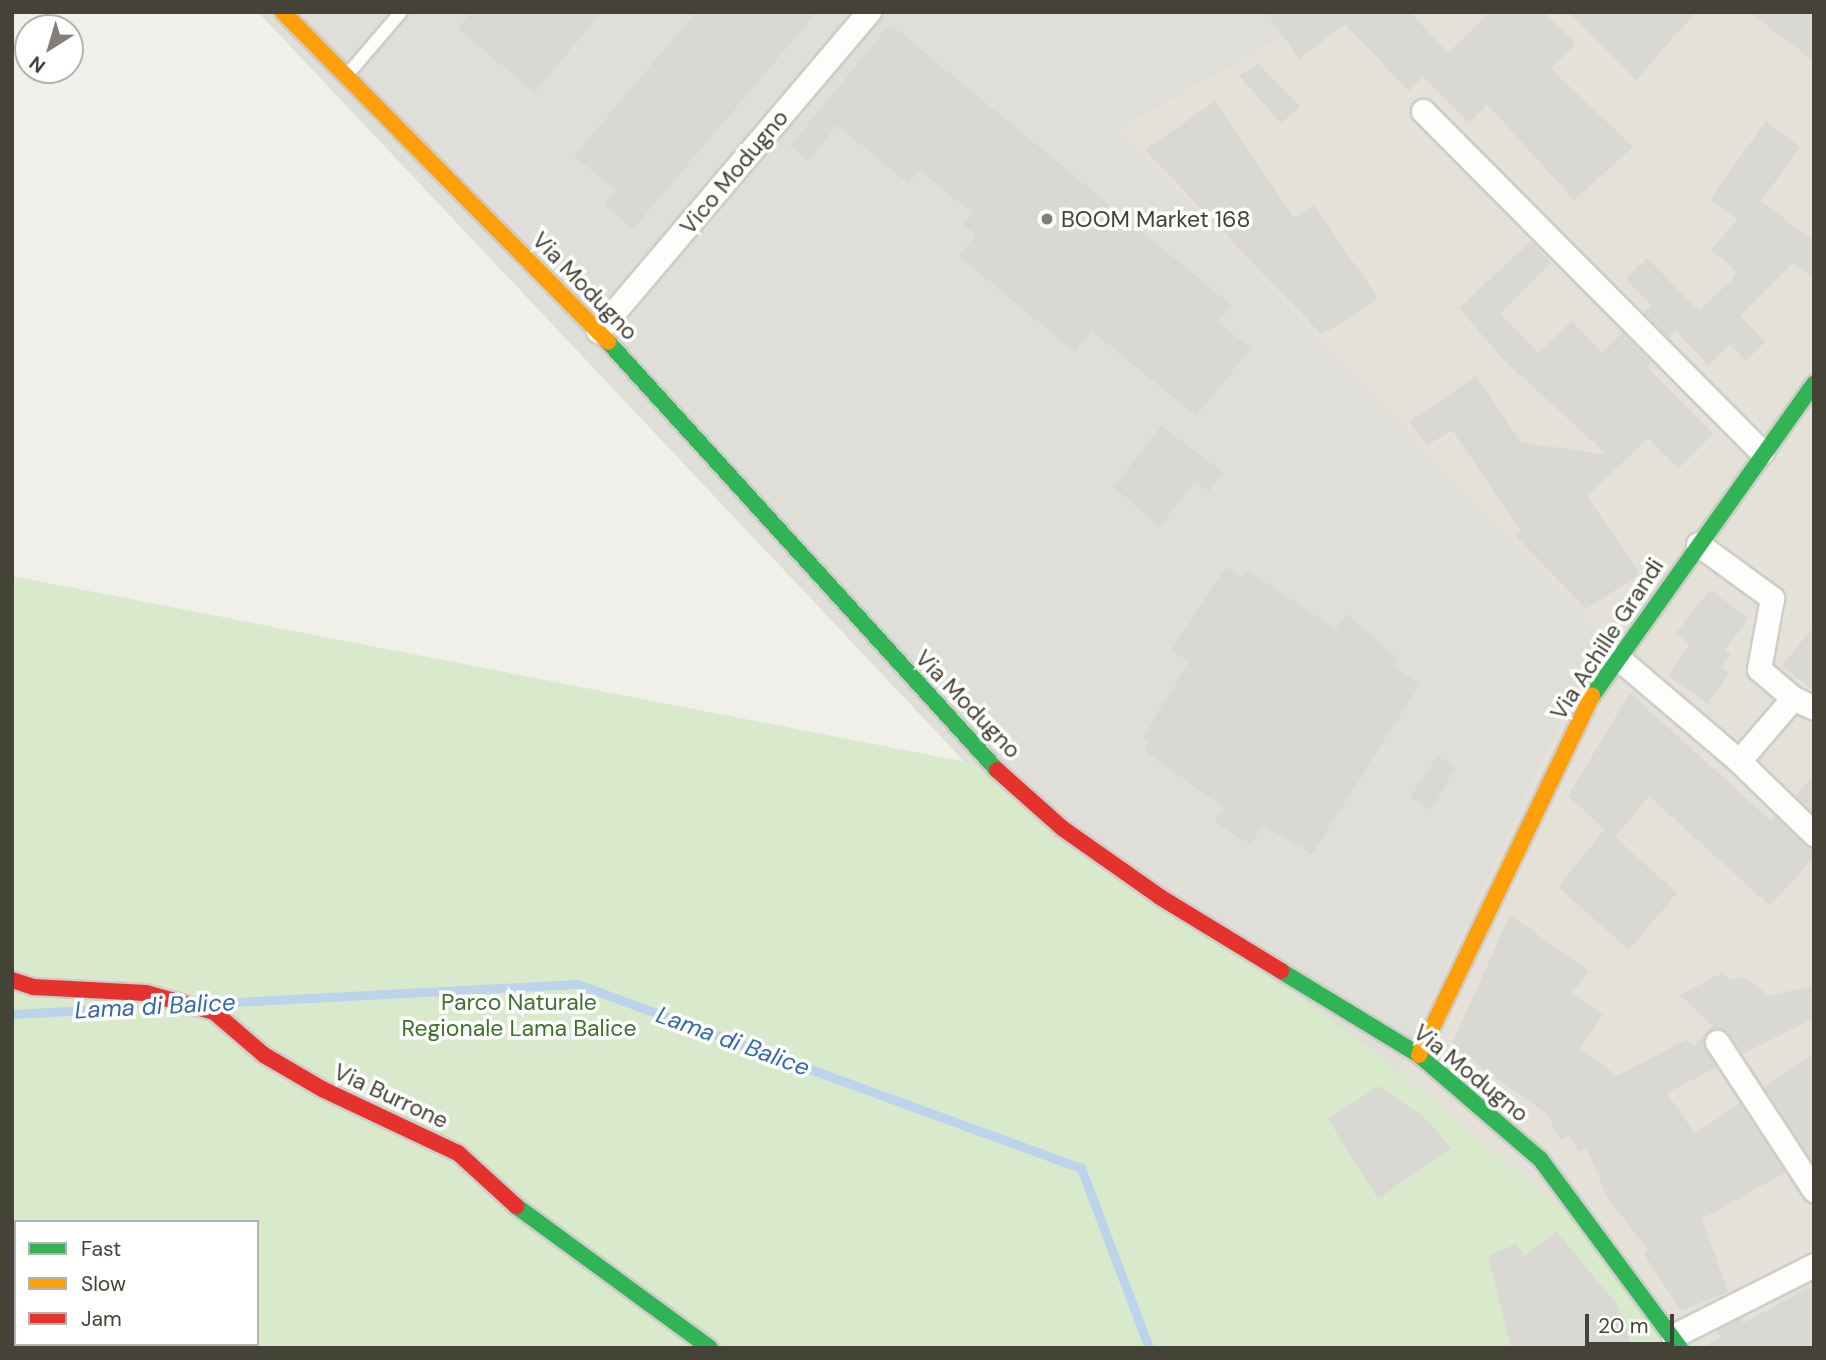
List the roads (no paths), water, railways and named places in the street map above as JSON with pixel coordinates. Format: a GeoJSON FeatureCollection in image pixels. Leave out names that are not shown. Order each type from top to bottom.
{"type":"FeatureCollection","features":[{"type":"Feature","properties":{"kind":"street","name":"Via Modugno"},"geometry":{"type":"LineString","coordinates":[[283,12],[598,331],[988,762],[1062,828],[1160,897],[1419,1055],[1540,1159],[1676,1342]]}},
{"type":"Feature","properties":{"kind":"street","name":"Vico Modugno"},"geometry":{"type":"LineString","coordinates":[[598,331],[869,12]]}},
{"type":"Feature","properties":{"kind":"street"},"geometry":{"type":"LineString","coordinates":[[1423,111],[1762,452]]}},
{"type":"Feature","properties":{"kind":"street","name":"Via Achille Grandi"},"geometry":{"type":"LineString","coordinates":[[1419,1055],[1582,709],[1762,452],[1814,384]]}},
{"type":"Feature","properties":{"kind":"street"},"geometry":{"type":"LineString","coordinates":[[1698,544],[1772,598],[1759,669],[1793,698],[1814,708]]}},
{"type":"Feature","properties":{"kind":"street"},"geometry":{"type":"LineString","coordinates":[[1618,657],[1739,761],[1814,834]]}},
{"type":"Feature","properties":{"kind":"street"},"geometry":{"type":"LineString","coordinates":[[1739,761],[1793,698]]}},
{"type":"Feature","properties":{"kind":"street","name":"Via Burrone"},"geometry":{"type":"LineString","coordinates":[[12,979],[34,986],[146,993],[214,1012],[264,1055],[324,1090],[458,1153],[539,1227],[710,1348]]}},
{"type":"Feature","properties":{"kind":"street"},"geometry":{"type":"LineString","coordinates":[[1717,1042],[1814,1190]]}},
{"type":"Feature","properties":{"kind":"street"},"geometry":{"type":"LineString","coordinates":[[1676,1342],[1814,1265]]}},
{"type":"Feature","properties":{"kind":"lane"},"geometry":{"type":"LineString","coordinates":[[347,75],[401,12]]}},
{"type":"Feature","properties":{"kind":"waterway","name":"Lama di Balice"},"geometry":{"type":"LineString","coordinates":[[216,1003],[577,984],[1081,1168],[1149,1348]]}},
{"type":"Feature","properties":{"kind":"waterway","name":"Lama di Balice"},"geometry":{"type":"LineString","coordinates":[[12,1014],[125,1008]]}},
{"type":"Feature","properties":{"kind":"place","name":"BOOM Market 168"},"geometry":{"type":"Point","coordinates":[1047,219]}},
{"type":"Feature","properties":{"kind":"park label","name":"Parco Naturale Regionale Lama Balice"},"geometry":{"type":"Point","coordinates":[519,1015]}}]}
